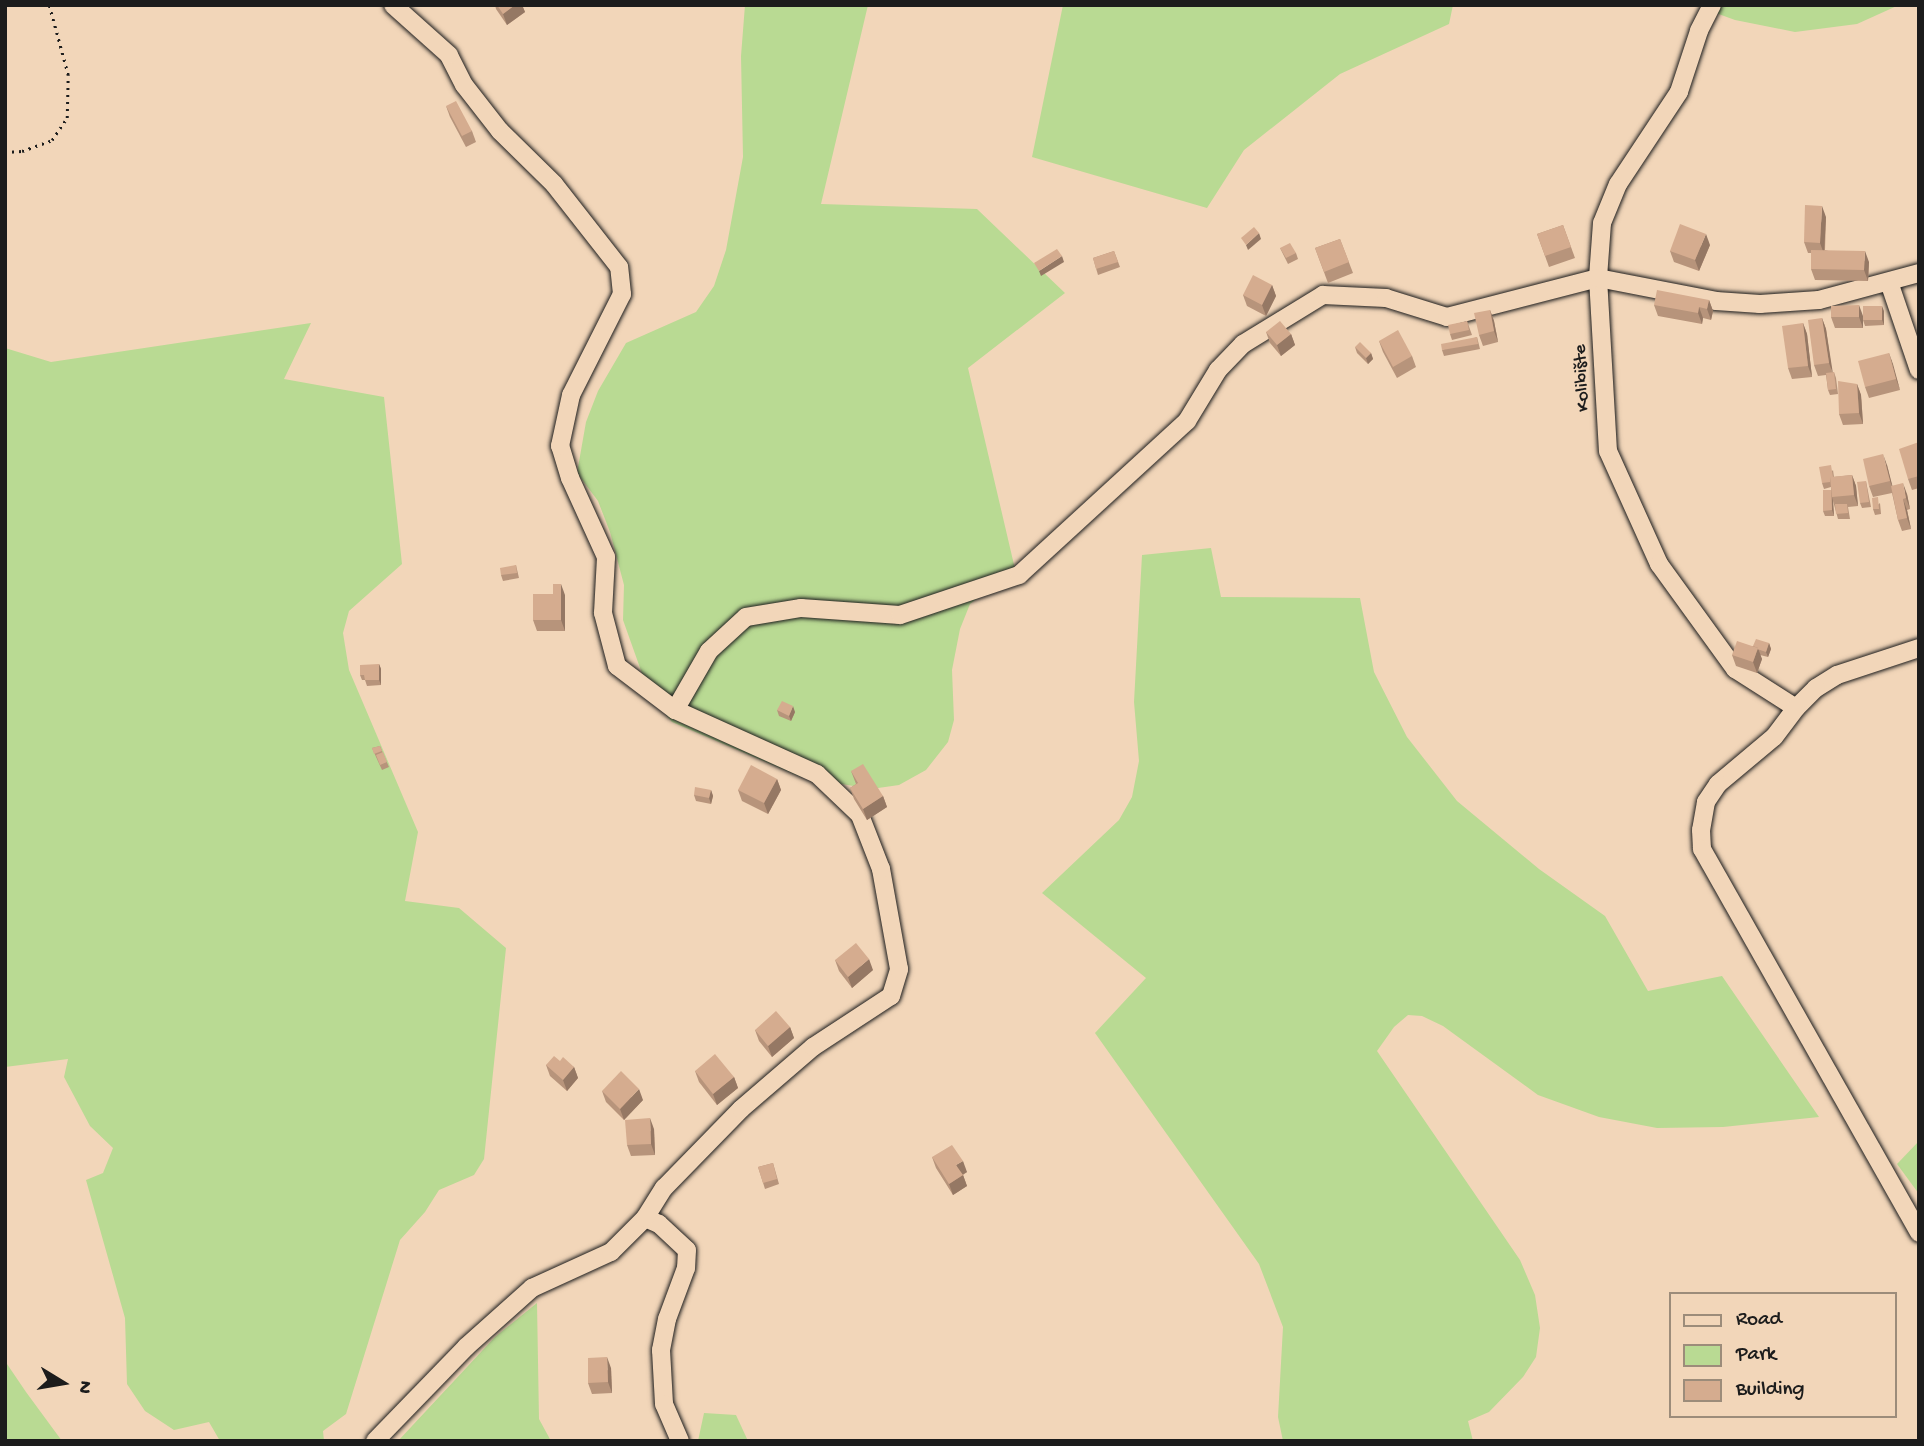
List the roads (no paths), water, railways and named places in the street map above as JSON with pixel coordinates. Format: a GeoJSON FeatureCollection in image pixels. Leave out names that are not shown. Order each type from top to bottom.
{"type":"FeatureCollection","features":[{"type":"Feature","properties":{"kind":"street"},"geometry":{"type":"LineString","coordinates":[[375,1441],[466,1347],[532,1288],[611,1252],[645,1218],[664,1188],[741,1109],[813,1047],[891,996],[899,969],[881,869],[860,815],[817,774],[675,710],[617,666],[603,613],[606,557],[570,478],[560,446],[571,395],[622,294],[619,267],[554,184],[499,131],[464,85],[449,55],[393,5]]}},
{"type":"Feature","properties":{"kind":"street","name":"Kolibište"},"geometry":{"type":"LineString","coordinates":[[1712,5],[1699,31],[1679,92],[1618,184],[1602,223],[1598,278],[1608,451],[1659,564],[1735,669],[1796,708]]}},
{"type":"Feature","properties":{"kind":"street"},"geometry":{"type":"LineString","coordinates":[[675,710],[709,651],[746,617],[801,608],[900,615],[1018,575],[1186,421],[1217,370],[1243,344],[1322,295],[1386,298],[1447,317],[1598,278],[1716,301],[1760,304],[1819,300],[1919,274]]}},
{"type":"Feature","properties":{"kind":"street"},"geometry":{"type":"LineString","coordinates":[[1889,282],[1919,370]]}},
{"type":"Feature","properties":{"kind":"street"},"geometry":{"type":"LineString","coordinates":[[1919,648],[1837,675],[1816,688],[1796,708],[1774,737],[1718,784],[1706,802],[1701,830],[1702,849],[1919,1233]]}},
{"type":"Feature","properties":{"kind":"street"},"geometry":{"type":"LineString","coordinates":[[645,1218],[659,1224],[687,1250],[686,1268],[667,1320],[661,1349],[664,1404],[680,1441]]}}]}
